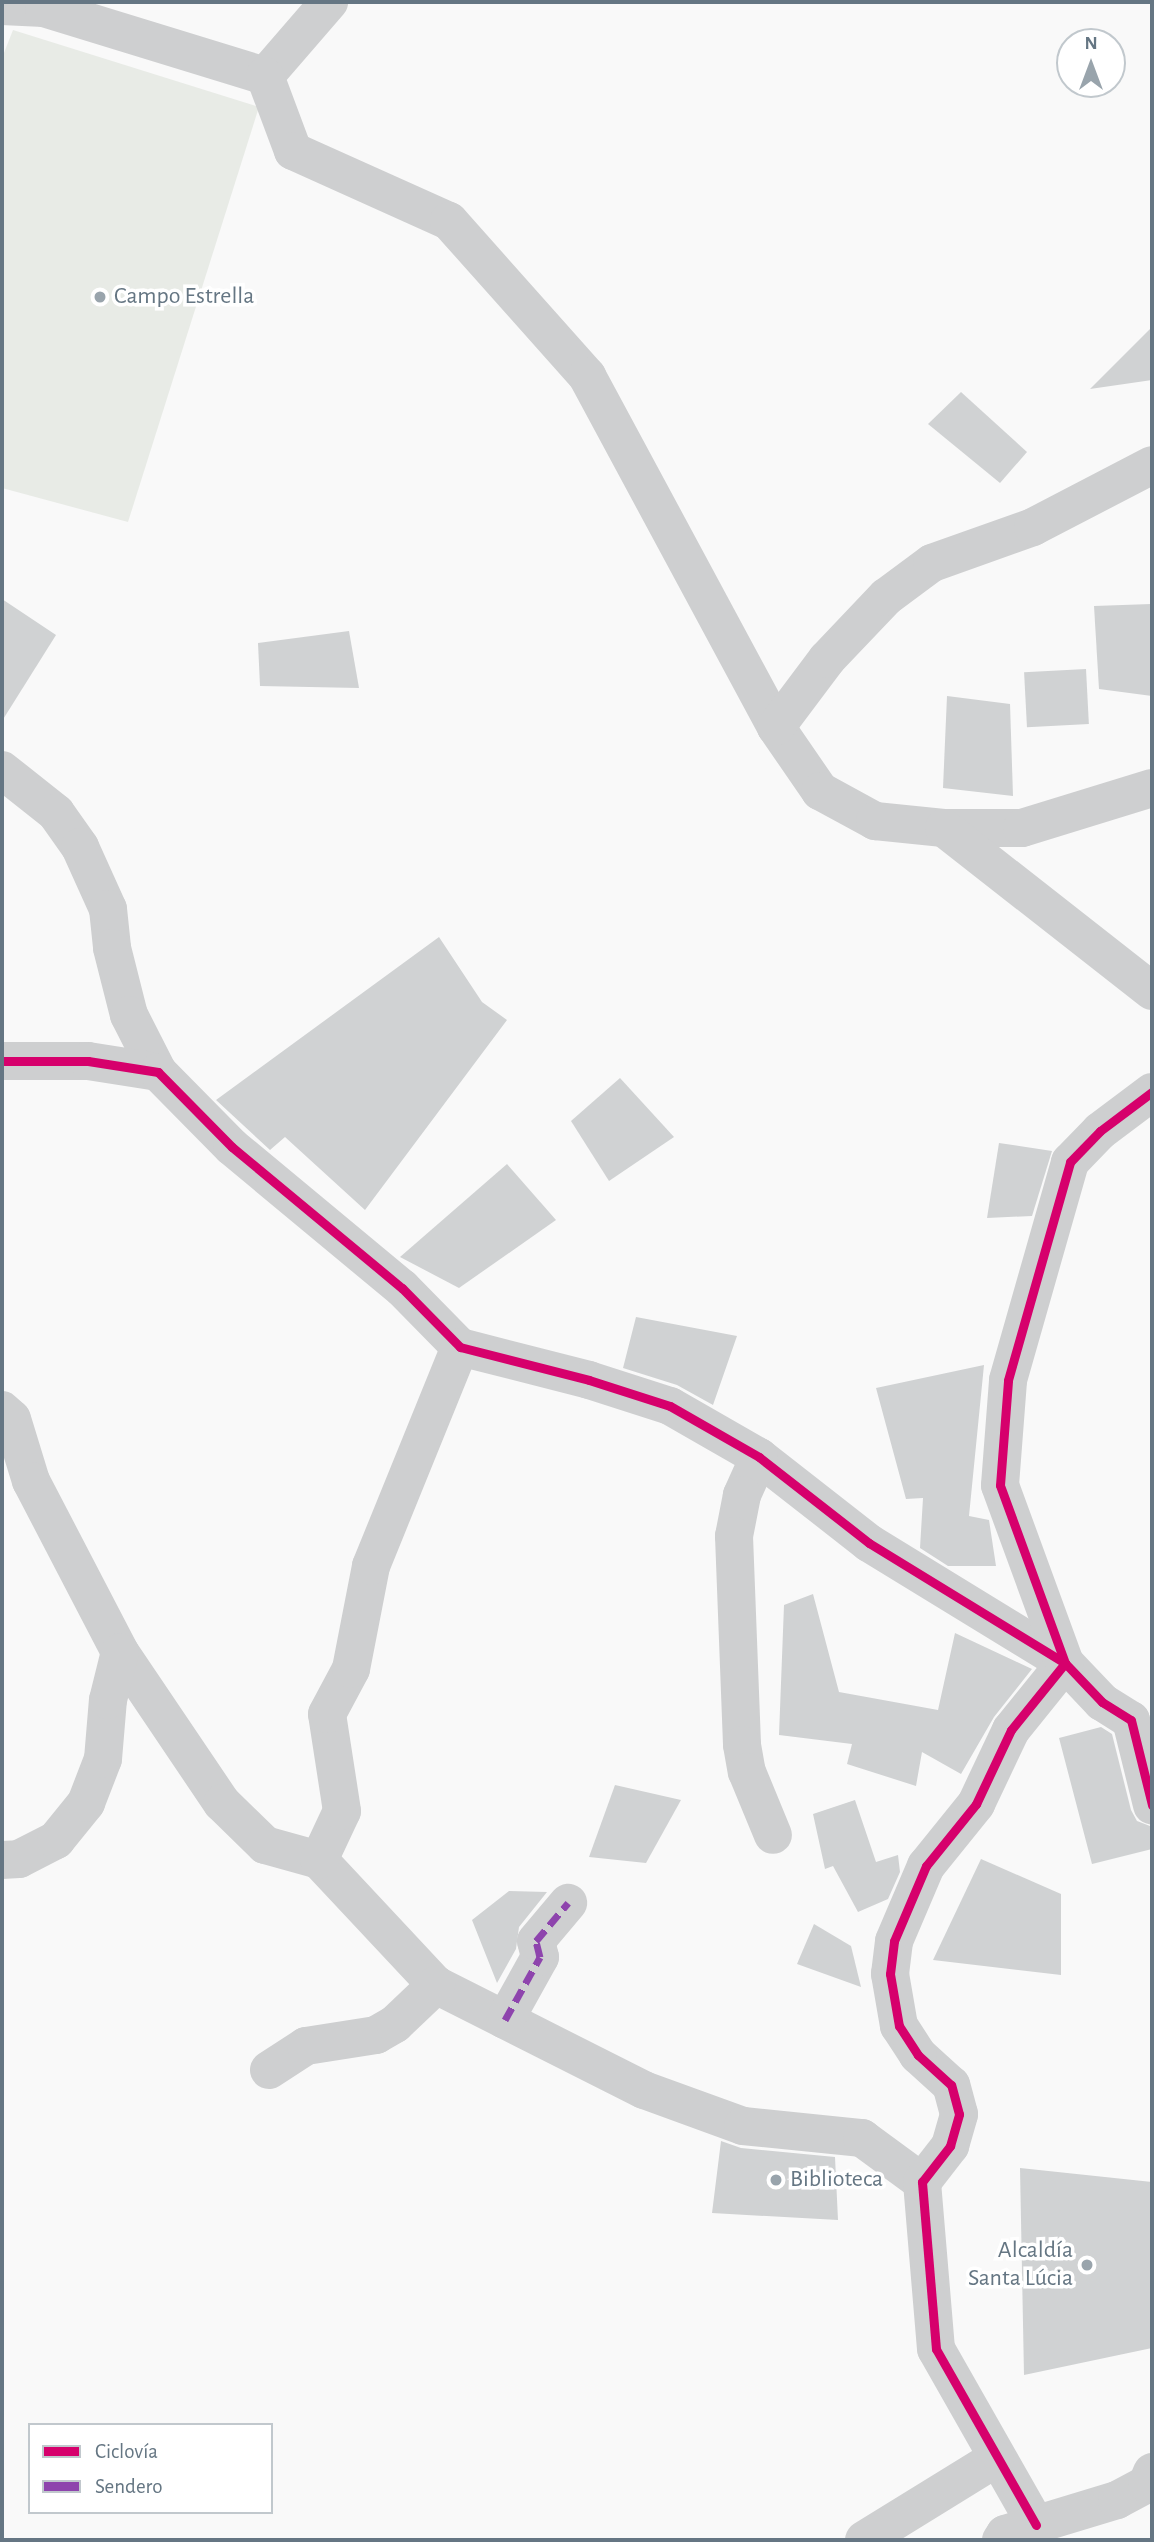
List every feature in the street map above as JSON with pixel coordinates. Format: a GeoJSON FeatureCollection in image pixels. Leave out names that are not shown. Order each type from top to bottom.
{"type":"FeatureCollection","features":[{"type":"Feature","properties":{"kind":"street"},"geometry":{"type":"LineString","coordinates":[[265,76],[329,2]]}},
{"type":"Feature","properties":{"kind":"street"},"geometry":{"type":"LineString","coordinates":[[2,6],[44,8],[265,76]]}},
{"type":"Feature","properties":{"kind":"street"},"geometry":{"type":"LineString","coordinates":[[265,76],[293,151],[449,221],[587,376],[776,727],[820,791],[875,821],[944,828],[1023,828],[1152,788]]}},
{"type":"Feature","properties":{"kind":"street"},"geometry":{"type":"LineString","coordinates":[[776,727],[827,659],[886,597],[932,564],[1033,527],[1152,465]]}},
{"type":"Feature","properties":{"kind":"street"},"geometry":{"type":"LineString","coordinates":[[2,770],[56,813],[80,847],[108,909],[111,948],[129,1015],[158,1072],[232,1147],[402,1288],[460,1347],[589,1380],[670,1406],[759,1457],[869,1543],[1065,1663],[1102,1702],[1142,1710],[1152,1805]]}},
{"type":"Feature","properties":{"kind":"street"},"geometry":{"type":"LineString","coordinates":[[944,828],[1152,991]]}},
{"type":"Feature","properties":{"kind":"street"},"geometry":{"type":"LineString","coordinates":[[2,1061],[88,1061],[158,1072]]}},
{"type":"Feature","properties":{"kind":"street"},"geometry":{"type":"LineString","coordinates":[[1065,1663],[1000,1485],[1008,1380],[1070,1162],[1100,1131],[1152,1092]]}},
{"type":"Feature","properties":{"kind":"street"},"geometry":{"type":"LineString","coordinates":[[319,1860],[342,1811],[327,1714],[351,1669],[371,1566],[460,1347]]}},
{"type":"Feature","properties":{"kind":"street"},"geometry":{"type":"LineString","coordinates":[[2,1410],[12,1419],[32,1481],[120,1652],[222,1803],[265,1845],[319,1860],[436,1985],[644,2090],[743,2126],[862,2138],[922,2182]]}},
{"type":"Feature","properties":{"kind":"street"},"geometry":{"type":"LineString","coordinates":[[759,1457],[742,1495],[734,1536],[742,1745],[747,1772],[773,1835]]}},
{"type":"Feature","properties":{"kind":"street"},"geometry":{"type":"LineString","coordinates":[[2,1860],[19,1859],[56,1840],[86,1803],[103,1759],[108,1700],[120,1652]]}},
{"type":"Feature","properties":{"kind":"street"},"geometry":{"type":"LineString","coordinates":[[1036,2525],[995,2459],[936,2349],[922,2182],[950,2146],[959,2114],[951,2085],[918,2056],[900,2026],[890,1974],[894,1941],[926,1866],[976,1804],[1012,1730],[1065,1663]]}},
{"type":"Feature","properties":{"kind":"street"},"geometry":{"type":"LineString","coordinates":[[505,2020],[540,1957],[536,1941],[568,1903]]}},
{"type":"Feature","properties":{"kind":"street"},"geometry":{"type":"LineString","coordinates":[[269,2070],[306,2046],[376,2035],[395,2024],[436,1985]]}},
{"type":"Feature","properties":{"kind":"street"},"geometry":{"type":"LineString","coordinates":[[864,2540],[995,2459]]}},
{"type":"Feature","properties":{"kind":"street"},"geometry":{"type":"LineString","coordinates":[[1001,2540],[1005,2534],[1117,2500],[1147,2484],[1152,2472]]}},
{"type":"Feature","properties":{"kind":"shaded area","name":"Campo Estrella"},"geometry":{"type":"Polygon","coordinates":[[[13,30],[259,107],[128,522],[2,488],[2,58],[13,30]]]}},
{"type":"Feature","properties":{"kind":"building"},"geometry":{"type":"Polygon","coordinates":[[[1152,327],[1152,380],[1090,389],[1152,327]]]}},
{"type":"Feature","properties":{"kind":"building"},"geometry":{"type":"Polygon","coordinates":[[[961,392],[1027,452],[1000,483],[928,424],[961,392]]]}},
{"type":"Feature","properties":{"kind":"building"},"geometry":{"type":"Polygon","coordinates":[[[2,599],[56,635],[2,721],[2,599]]]}},
{"type":"Feature","properties":{"kind":"building"},"geometry":{"type":"Polygon","coordinates":[[[1151,604],[1152,696],[1099,689],[1094,606],[1151,604]]]}},
{"type":"Feature","properties":{"kind":"building"},"geometry":{"type":"Polygon","coordinates":[[[349,631],[359,688],[260,686],[258,643],[349,631]]]}},
{"type":"Feature","properties":{"kind":"building"},"geometry":{"type":"Polygon","coordinates":[[[1086,669],[1089,724],[1027,727],[1024,672],[1086,669]]]}},
{"type":"Feature","properties":{"kind":"building"},"geometry":{"type":"Polygon","coordinates":[[[947,696],[1010,704],[1013,796],[943,788],[947,696]]]}},
{"type":"Feature","properties":{"kind":"building"},"geometry":{"type":"Polygon","coordinates":[[[439,937],[482,1002],[507,1020],[365,1210],[285,1137],[270,1150],[216,1100],[439,937]]]}},
{"type":"Feature","properties":{"kind":"building"},"geometry":{"type":"Polygon","coordinates":[[[620,1078],[674,1137],[609,1181],[571,1121],[620,1078]]]}},
{"type":"Feature","properties":{"kind":"building"},"geometry":{"type":"Polygon","coordinates":[[[999,1143],[1052,1151],[1032,1216],[987,1218],[999,1143]]]}},
{"type":"Feature","properties":{"kind":"building"},"geometry":{"type":"Polygon","coordinates":[[[507,1164],[556,1220],[459,1288],[400,1257],[507,1164]]]}},
{"type":"Feature","properties":{"kind":"building"},"geometry":{"type":"Polygon","coordinates":[[[636,1317],[737,1336],[713,1405],[677,1385],[623,1368],[636,1317]]]}},
{"type":"Feature","properties":{"kind":"building"},"geometry":{"type":"Polygon","coordinates":[[[984,1365],[969,1516],[989,1520],[996,1566],[948,1566],[920,1548],[923,1498],[906,1499],[876,1388],[984,1365]]]}},
{"type":"Feature","properties":{"kind":"building"},"geometry":{"type":"Polygon","coordinates":[[[813,1594],[839,1692],[938,1710],[955,1633],[1032,1669],[994,1717],[961,1774],[922,1752],[916,1786],[847,1764],[852,1744],[779,1735],[784,1605],[813,1594]]]}},
{"type":"Feature","properties":{"kind":"building"},"geometry":{"type":"Polygon","coordinates":[[[1101,1727],[1112,1734],[1131,1810],[1137,1821],[1150,1826],[1152,1849],[1092,1864],[1059,1738],[1101,1727]]]}},
{"type":"Feature","properties":{"kind":"building"},"geometry":{"type":"Polygon","coordinates":[[[615,1785],[681,1800],[646,1863],[589,1857],[615,1785]]]}},
{"type":"Feature","properties":{"kind":"building"},"geometry":{"type":"Polygon","coordinates":[[[855,1800],[876,1862],[898,1855],[900,1872],[888,1899],[858,1912],[833,1866],[825,1869],[813,1814],[855,1800]]]}},
{"type":"Feature","properties":{"kind":"building"},"geometry":{"type":"Polygon","coordinates":[[[981,1859],[1061,1894],[1061,1975],[933,1960],[981,1859]]]}},
{"type":"Feature","properties":{"kind":"building"},"geometry":{"type":"Polygon","coordinates":[[[509,1891],[547,1892],[519,1927],[516,1949],[497,1983],[472,1920],[509,1891]]]}},
{"type":"Feature","properties":{"kind":"building"},"geometry":{"type":"Polygon","coordinates":[[[814,1924],[851,1946],[861,1987],[797,1964],[814,1924]]]}},
{"type":"Feature","properties":{"kind":"building","name":"Biblioteca"},"geometry":{"type":"Polygon","coordinates":[[[721,2141],[741,2148],[835,2157],[838,2220],[712,2213],[721,2141]]]}},
{"type":"Feature","properties":{"kind":"building","name":"Alcaldía Santa Lúcia"},"geometry":{"type":"Polygon","coordinates":[[[1020,2168],[1152,2182],[1152,2348],[1024,2375],[1020,2168]]]}},
{"type":"Feature","properties":{"kind":"marked path"},"geometry":{"type":"LineString","coordinates":[[505,2020],[540,1957],[536,1941],[568,1903]]}},
{"type":"Feature","properties":{"kind":"cycle path"},"geometry":{"type":"LineString","coordinates":[[2,1061],[88,1061],[158,1072],[232,1147],[402,1288],[460,1347],[589,1380],[670,1406],[759,1457],[869,1543],[1065,1663],[1102,1702],[1131,1720],[1152,1805]]}},
{"type":"Feature","properties":{"kind":"cycle path"},"geometry":{"type":"LineString","coordinates":[[1036,2525],[936,2349],[922,2182],[950,2146],[959,2114],[951,2085],[918,2055],[899,2026],[890,1974],[894,1941],[926,1866],[976,1804],[1011,1730],[1065,1663],[1000,1485],[1008,1380],[1070,1162],[1100,1131],[1152,1092]]}},
{"type":"Feature","properties":{"kind":"place","name":"Campo Estrella"},"geometry":{"type":"Point","coordinates":[100,297]}},
{"type":"Feature","properties":{"kind":"place","name":"Biblioteca"},"geometry":{"type":"Point","coordinates":[776,2180]}},
{"type":"Feature","properties":{"kind":"place","name":"Alcaldía Santa Lúcia"},"geometry":{"type":"Point","coordinates":[1087,2265]}}]}
